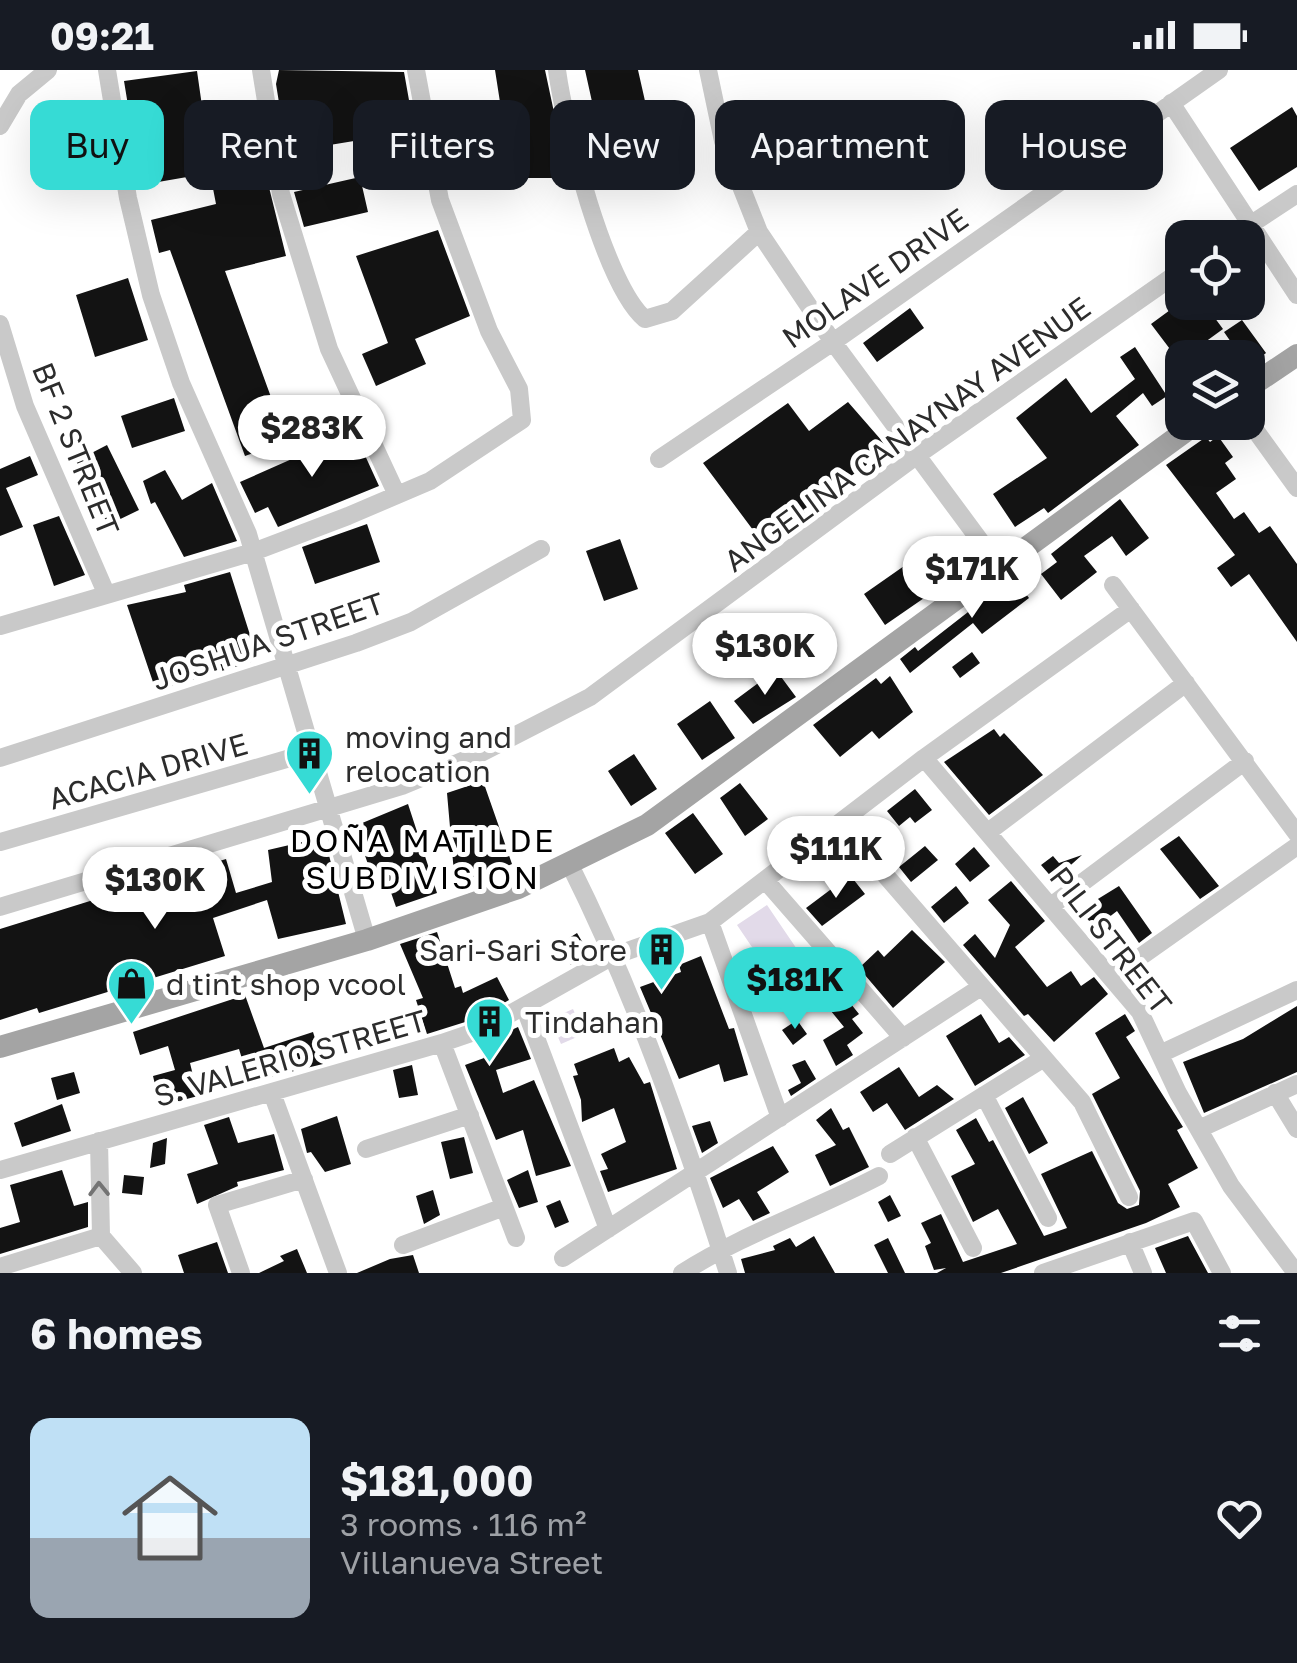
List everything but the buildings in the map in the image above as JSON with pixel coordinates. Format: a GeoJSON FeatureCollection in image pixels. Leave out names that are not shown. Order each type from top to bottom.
{"type":"FeatureCollection","features":[{"type":"Feature","properties":{"kind":"main road"},"geometry":{"type":"LineString","coordinates":[[1265,377],[1297,355]]}},
{"type":"Feature","properties":{"kind":"main road"},"geometry":{"type":"LineString","coordinates":[[0,1047],[366,940],[567,867],[647,825],[1174,440]]}},
{"type":"Feature","properties":{"kind":"street"},"geometry":{"type":"LineString","coordinates":[[0,126],[19,94],[48,70]]}},
{"type":"Feature","properties":{"kind":"street"},"geometry":{"type":"LineString","coordinates":[[107,70],[128,198],[151,296],[180,384],[243,521],[366,940]]}},
{"type":"Feature","properties":{"kind":"street"},"geometry":{"type":"LineString","coordinates":[[261,70],[280,194],[329,349],[397,495]]}},
{"type":"Feature","properties":{"kind":"street"},"geometry":{"type":"LineString","coordinates":[[0,626],[253,552],[397,495],[464,461],[522,420],[520,389],[488,331],[440,200],[416,70]]}},
{"type":"Feature","properties":{"kind":"street"},"geometry":{"type":"LineString","coordinates":[[557,70],[599,232],[627,298],[644,319],[672,311],[758,232]]}},
{"type":"Feature","properties":{"kind":"street"},"geometry":{"type":"LineString","coordinates":[[708,70],[724,141],[758,232],[833,342],[1001,569]]}},
{"type":"Feature","properties":{"kind":"street","name":"MOLAVE DRIVE"},"geometry":{"type":"LineString","coordinates":[[659,459],[833,342],[1219,70]]}},
{"type":"Feature","properties":{"kind":"street"},"geometry":{"type":"LineString","coordinates":[[1172,103],[1246,220]]}},
{"type":"Feature","properties":{"kind":"street"},"geometry":{"type":"LineString","coordinates":[[1255,220],[1297,194]]}},
{"type":"Feature","properties":{"kind":"street"},"geometry":{"type":"LineString","coordinates":[[1265,248],[1297,295]]}},
{"type":"Feature","properties":{"kind":"street","name":"ANGELINA CANAYNAY AVENUE"},"geometry":{"type":"LineString","coordinates":[[0,907],[329,810],[479,754],[590,697],[916,456],[1165,282]]}},
{"type":"Feature","properties":{"kind":"street","name":"BF 2 STREET"},"geometry":{"type":"LineString","coordinates":[[0,324],[25,406],[106,593]]}},
{"type":"Feature","properties":{"kind":"street"},"geometry":{"type":"LineString","coordinates":[[1262,440],[1297,488]]}},
{"type":"Feature","properties":{"kind":"street","name":"JOSHUA STREET"},"geometry":{"type":"LineString","coordinates":[[0,758],[286,668],[410,622],[542,549]]}},
{"type":"Feature","properties":{"kind":"street"},"geometry":{"type":"LineString","coordinates":[[1113,585],[1297,834]]}},
{"type":"Feature","properties":{"kind":"street","name":"S. VALERIO STREET"},"geometry":{"type":"LineString","coordinates":[[0,1170],[442,1043],[482,1029],[613,956],[710,922],[924,758],[1131,609]]}},
{"type":"Feature","properties":{"kind":"street"},"geometry":{"type":"LineString","coordinates":[[988,832],[1186,683]]}},
{"type":"Feature","properties":{"kind":"street","name":"ACACIA DRIVE"},"geometry":{"type":"LineString","coordinates":[[0,842],[311,752]]}},
{"type":"Feature","properties":{"kind":"street","name":"PILI STREET"},"geometry":{"type":"LineString","coordinates":[[924,758],[1140,1012],[1232,1186],[1296,1273]]}},
{"type":"Feature","properties":{"kind":"street"},"geometry":{"type":"LineString","coordinates":[[1051,906],[1245,762]]}},
{"type":"Feature","properties":{"kind":"street"},"geometry":{"type":"LineString","coordinates":[[841,824],[1082,1102],[1129,1197]]}},
{"type":"Feature","properties":{"kind":"street"},"geometry":{"type":"LineString","coordinates":[[1112,977],[1297,846]]}},
{"type":"Feature","properties":{"kind":"street"},"geometry":{"type":"LineString","coordinates":[[567,867],[613,956],[696,1172],[728,1273]]}},
{"type":"Feature","properties":{"kind":"street"},"geometry":{"type":"LineString","coordinates":[[765,880],[903,1038]]}},
{"type":"Feature","properties":{"kind":"street"},"geometry":{"type":"LineString","coordinates":[[710,922],[780,1118]]}},
{"type":"Feature","properties":{"kind":"street"},"geometry":{"type":"LineString","coordinates":[[563,1258],[981,986]]}},
{"type":"Feature","properties":{"kind":"street"},"geometry":{"type":"LineString","coordinates":[[1160,1054],[1297,990]]}},
{"type":"Feature","properties":{"kind":"street"},"geometry":{"type":"LineString","coordinates":[[524,1006],[608,1229]]}},
{"type":"Feature","properties":{"kind":"street"},"geometry":{"type":"LineString","coordinates":[[442,1043],[516,1238]]}},
{"type":"Feature","properties":{"kind":"street"},"geometry":{"type":"LineString","coordinates":[[890,1154],[1044,1058]]}},
{"type":"Feature","properties":{"kind":"street"},"geometry":{"type":"LineString","coordinates":[[1199,1129],[1297,1084]]}},
{"type":"Feature","properties":{"kind":"street"},"geometry":{"type":"LineString","coordinates":[[1275,1093],[1297,1129]]}},
{"type":"Feature","properties":{"kind":"street"},"geometry":{"type":"LineString","coordinates":[[272,1094],[338,1273]]}},
{"type":"Feature","properties":{"kind":"street"},"geometry":{"type":"LineString","coordinates":[[984,1095],[1048,1218]]}},
{"type":"Feature","properties":{"kind":"street"},"geometry":{"type":"LineString","coordinates":[[366,1149],[470,1115]]}},
{"type":"Feature","properties":{"kind":"street"},"geometry":{"type":"LineString","coordinates":[[915,1138],[973,1248]]}},
{"type":"Feature","properties":{"kind":"street"},"geometry":{"type":"LineString","coordinates":[[99,1142],[101,1236],[133,1273]]}},
{"type":"Feature","properties":{"kind":"street"},"geometry":{"type":"LineString","coordinates":[[682,1273],[720,1249],[803,1216],[879,1176]]}},
{"type":"Feature","properties":{"kind":"street"},"geometry":{"type":"LineString","coordinates":[[241,1273],[218,1205],[304,1179]]}},
{"type":"Feature","properties":{"kind":"street"},"geometry":{"type":"LineString","coordinates":[[403,1245],[504,1206]]}},
{"type":"Feature","properties":{"kind":"street"},"geometry":{"type":"LineString","coordinates":[[1043,1273],[1064,1270],[1194,1221],[1222,1273]]}},
{"type":"Feature","properties":{"kind":"street"},"geometry":{"type":"LineString","coordinates":[[0,1267],[101,1236]]}},
{"type":"Feature","properties":{"kind":"street"},"geometry":{"type":"LineString","coordinates":[[1130,1242],[1143,1273]]}},
{"type":"Feature","properties":{"kind":"street"},"geometry":{"type":"LineString","coordinates":[[28,1273],[39,1254]]}},
{"type":"Feature","properties":{"kind":"shaded area"},"geometry":{"type":"Polygon","coordinates":[[[767,905],[807,964],[777,984],[737,925],[767,905]]]}},
{"type":"Feature","properties":{"kind":"shaded area"},"geometry":{"type":"Polygon","coordinates":[[[573,1009],[584,1034],[561,1044],[550,1019],[573,1009]]]}},
{"type":"Feature","properties":{"kind":"place","name":"moving and relocation"},"geometry":{"type":"Point","coordinates":[310,796]}},
{"type":"Feature","properties":{"kind":"place","name":"Sari-Sari Store"},"geometry":{"type":"Point","coordinates":[662,992]}},
{"type":"Feature","properties":{"kind":"place","name":"d tint shop vcool"},"geometry":{"type":"Point","coordinates":[131,1026]}},
{"type":"Feature","properties":{"kind":"place","name":"Tindahan"},"geometry":{"type":"Point","coordinates":[490,1064]}},
{"type":"Feature","properties":{"kind":"district","name":"DOÑA MATILDE SUBDIVISION"},"geometry":{"type":"Point","coordinates":[423,858]}}]}
